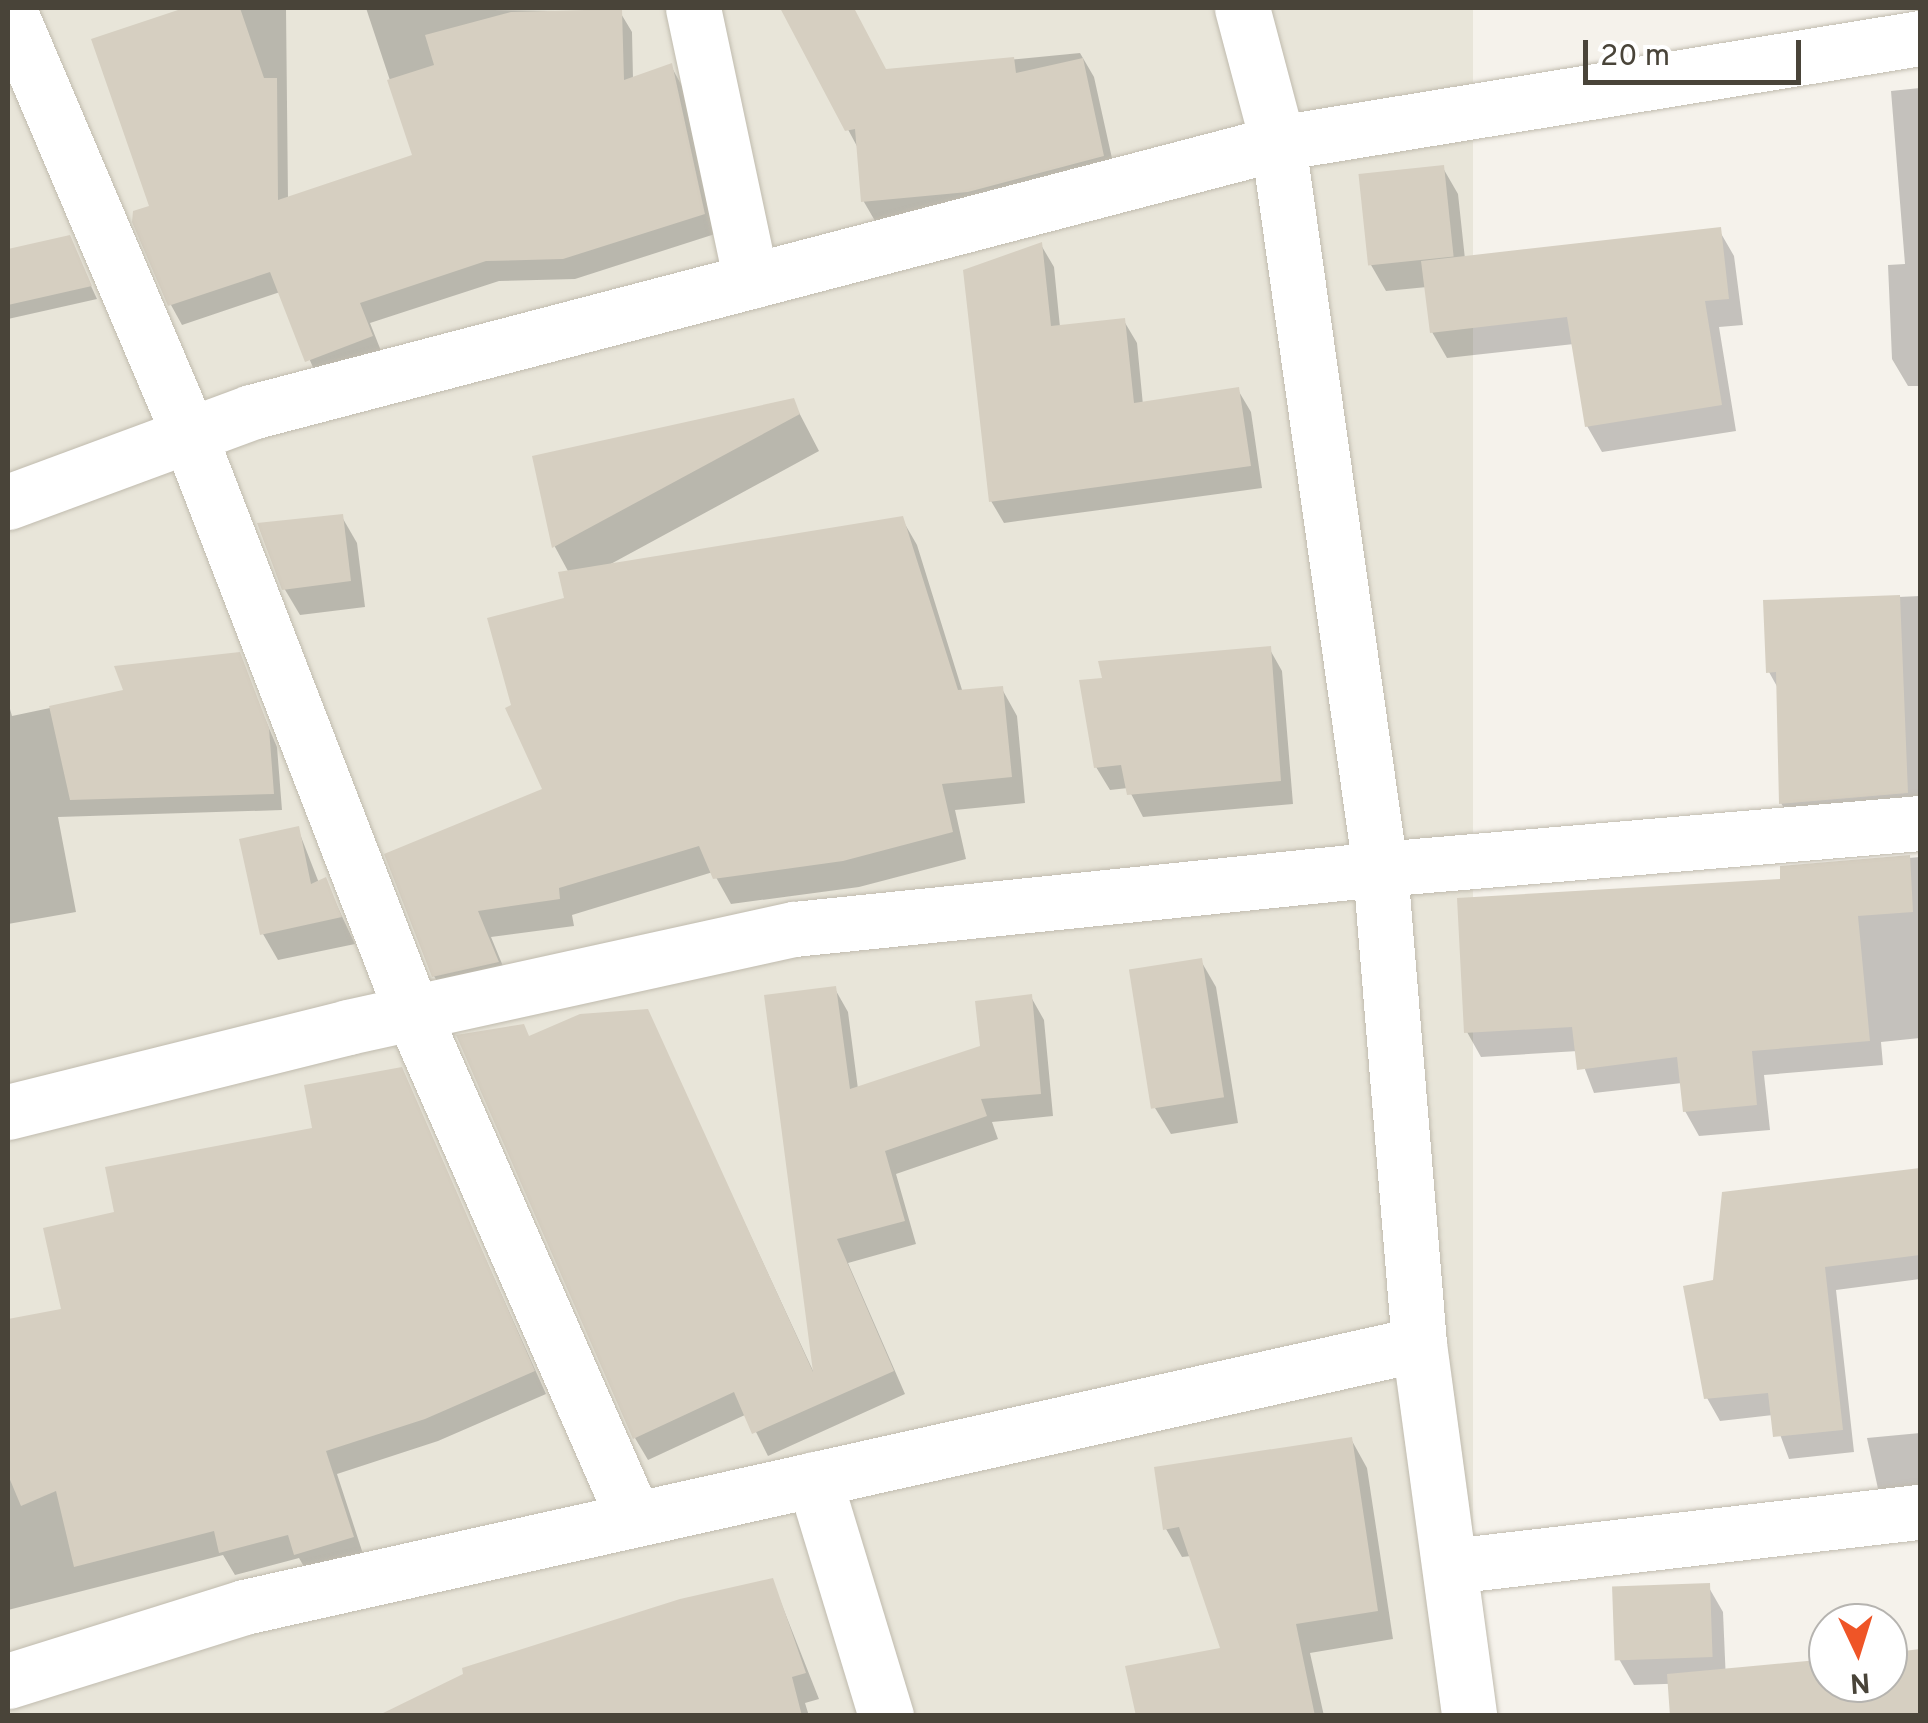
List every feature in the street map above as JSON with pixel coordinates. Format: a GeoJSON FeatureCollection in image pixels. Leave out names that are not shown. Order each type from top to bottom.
{"type":"FeatureCollection","features":[{"type":"Feature","properties":{"kind":"street"},"geometry":{"type":"LineString","coordinates":[[8,8],[189,436],[412,1012],[634,1520]]}},
{"type":"Feature","properties":{"kind":"street"},"geometry":{"type":"LineString","coordinates":[[693,8],[751,281]]}},
{"type":"Feature","properties":{"kind":"street"},"geometry":{"type":"LineString","coordinates":[[1242,8],[1278,143],[1380,869],[1419,1344],[1452,1566],[1469,1716]]}},
{"type":"Feature","properties":{"kind":"street"},"geometry":{"type":"LineString","coordinates":[[8,502],[251,412],[1278,143],[1901,29]]}},
{"type":"Feature","properties":{"kind":"street"},"geometry":{"type":"LineString","coordinates":[[8,1112],[412,1012],[794,929],[1380,869],[1920,823]]}},
{"type":"Feature","properties":{"kind":"street"},"geometry":{"type":"LineString","coordinates":[[8,1682],[244,1607],[1419,1344]]}},
{"type":"Feature","properties":{"kind":"street"},"geometry":{"type":"LineString","coordinates":[[814,1479],[886,1716]]}},
{"type":"Feature","properties":{"kind":"street"},"geometry":{"type":"LineString","coordinates":[[1452,1566],[1920,1512]]}},
{"type":"Feature","properties":{"kind":"shaded area"},"geometry":{"type":"Polygon","coordinates":[[[8,8],[1473,8],[1473,1716],[8,1716],[8,8]]]}},
{"type":"Feature","properties":{"kind":"building"},"geometry":{"type":"Polygon","coordinates":[[[184,8],[240,8],[264,78],[277,78],[278,200],[412,155],[387,80],[434,65],[425,35],[511,12],[622,9],[624,80],[672,63],[705,214],[563,259],[486,261],[360,303],[373,336],[305,362],[270,272],[168,306],[132,222],[133,211],[149,206],[91,39],[184,8]]]}},
{"type":"Feature","properties":{"kind":"building"},"geometry":{"type":"Polygon","coordinates":[[[780,8],[854,8],[886,69],[1014,57],[1016,73],[1083,58],[1104,156],[968,192],[861,202],[855,129],[845,131],[780,8]]]}},
{"type":"Feature","properties":{"kind":"building"},"geometry":{"type":"Polygon","coordinates":[[[1444,165],[1454,256],[1368,265],[1358,174],[1444,165]]]}},
{"type":"Feature","properties":{"kind":"building"},"geometry":{"type":"Polygon","coordinates":[[[1721,227],[1729,299],[1705,301],[1722,405],[1585,427],[1567,317],[1430,333],[1421,261],[1721,227]]]}},
{"type":"Feature","properties":{"kind":"building"},"geometry":{"type":"Polygon","coordinates":[[[70,235],[92,286],[8,305],[8,249],[70,235]]]}},
{"type":"Feature","properties":{"kind":"building"},"geometry":{"type":"Polygon","coordinates":[[[1042,242],[1051,326],[1125,318],[1134,403],[1239,387],[1251,466],[989,502],[963,270],[1042,242]]]}},
{"type":"Feature","properties":{"kind":"building"},"geometry":{"type":"Polygon","coordinates":[[[794,398],[800,414],[552,548],[532,456],[794,398]]]}},
{"type":"Feature","properties":{"kind":"building"},"geometry":{"type":"Polygon","coordinates":[[[343,514],[351,581],[282,590],[257,523],[343,514]]]}},
{"type":"Feature","properties":{"kind":"building"},"geometry":{"type":"Polygon","coordinates":[[[903,516],[958,690],[1003,686],[1012,777],[942,784],[953,832],[843,861],[713,879],[699,846],[559,888],[560,899],[478,911],[499,962],[432,977],[384,854],[542,789],[505,708],[511,705],[487,618],[564,598],[558,572],[903,516]]]}},
{"type":"Feature","properties":{"kind":"building"},"geometry":{"type":"Polygon","coordinates":[[[1900,595],[1908,793],[1779,804],[1776,672],[1766,673],[1763,600],[1900,595]]]}},
{"type":"Feature","properties":{"kind":"building"},"geometry":{"type":"Polygon","coordinates":[[[1271,646],[1281,781],[1127,795],[1121,765],[1094,768],[1079,680],[1102,678],[1098,661],[1271,646]]]}},
{"type":"Feature","properties":{"kind":"building"},"geometry":{"type":"Polygon","coordinates":[[[240,652],[269,728],[274,794],[70,800],[49,706],[123,690],[114,666],[240,652]]]}},
{"type":"Feature","properties":{"kind":"building"},"geometry":{"type":"Polygon","coordinates":[[[299,826],[311,884],[326,877],[342,917],[260,935],[239,839],[299,826]]]}},
{"type":"Feature","properties":{"kind":"building"},"geometry":{"type":"Polygon","coordinates":[[[1910,855],[1913,912],[1858,916],[1870,1041],[1752,1051],[1757,1105],[1683,1112],[1677,1057],[1577,1070],[1572,1027],[1464,1033],[1457,898],[1780,879],[1780,866],[1910,855]]]}},
{"type":"Feature","properties":{"kind":"building"},"geometry":{"type":"Polygon","coordinates":[[[1202,958],[1224,1097],[1151,1109],[1129,970],[1202,958]]]}},
{"type":"Feature","properties":{"kind":"building"},"geometry":{"type":"Polygon","coordinates":[[[836,986],[850,1089],[980,1046],[975,1001],[1032,994],[1041,1094],[981,1099],[987,1116],[885,1151],[905,1221],[837,1239],[894,1371],[752,1434],[734,1392],[633,1439],[456,1035],[524,1024],[529,1036],[580,1014],[648,1009],[813,1372],[764,995],[836,986]]]}},
{"type":"Feature","properties":{"kind":"building"},"geometry":{"type":"Polygon","coordinates":[[[402,1067],[535,1371],[425,1419],[326,1451],[354,1537],[294,1555],[288,1535],[219,1553],[214,1531],[74,1567],[56,1491],[21,1506],[8,1475],[8,1319],[61,1309],[43,1228],[114,1212],[105,1167],[312,1128],[304,1085],[402,1067]]]}},
{"type":"Feature","properties":{"kind":"building"},"geometry":{"type":"Polygon","coordinates":[[[1920,1168],[1920,1255],[1825,1267],[1843,1430],[1773,1437],[1768,1393],[1704,1399],[1683,1286],[1713,1280],[1722,1192],[1920,1168]]]}},
{"type":"Feature","properties":{"kind":"building"},"geometry":{"type":"Polygon","coordinates":[[[1352,1437],[1378,1611],[1296,1624],[1315,1716],[1136,1716],[1125,1666],[1220,1648],[1179,1527],[1163,1530],[1154,1467],[1352,1437]]]}},
{"type":"Feature","properties":{"kind":"building"},"geometry":{"type":"Polygon","coordinates":[[[773,1578],[806,1673],[792,1677],[802,1716],[377,1716],[463,1674],[462,1668],[680,1599],[773,1578]]]}},
{"type":"Feature","properties":{"kind":"building"},"geometry":{"type":"Polygon","coordinates":[[[1710,1583],[1713,1657],[1615,1660],[1612,1586],[1710,1583]]]}},
{"type":"Feature","properties":{"kind":"building"},"geometry":{"type":"Polygon","coordinates":[[[1920,1649],[1920,1716],[1670,1716],[1667,1674],[1808,1661],[1808,1703],[1908,1703],[1908,1650],[1920,1649]]]}}]}
